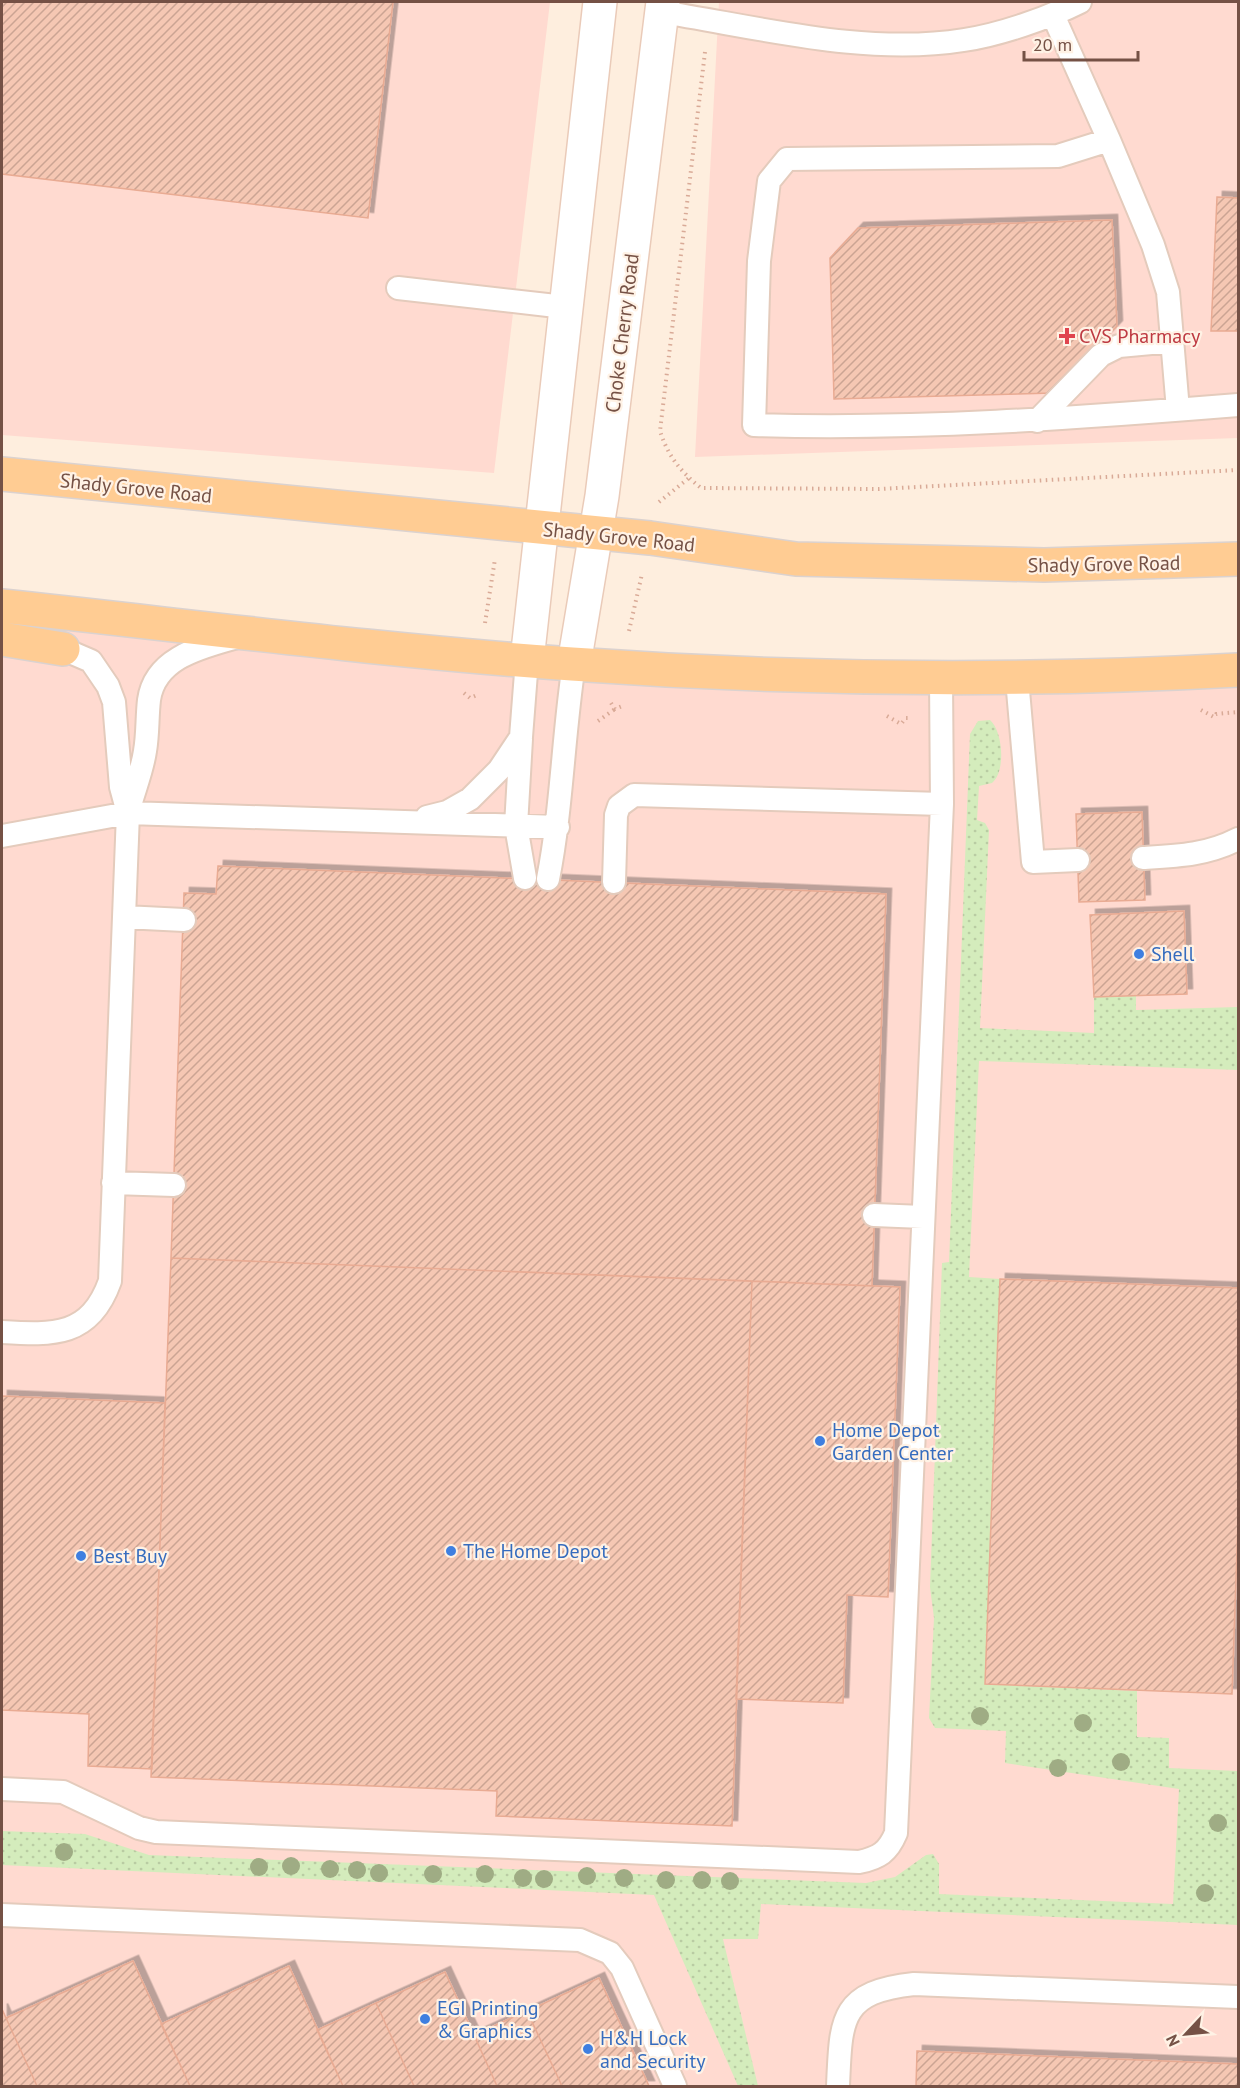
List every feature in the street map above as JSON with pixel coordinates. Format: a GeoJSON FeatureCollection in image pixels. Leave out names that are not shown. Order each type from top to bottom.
{"type":"FeatureCollection","features":[{"type":"Feature","properties":{"kind":"main road","name":"Shady Grove Road"},"geometry":{"type":"LineString","coordinates":[[2,474],[596,534],[796,559],[1044,566],[1239,560]]}},
{"type":"Feature","properties":{"kind":"main road"},"geometry":{"type":"LineString","coordinates":[[2,606],[574,664],[816,676],[941,679],[1017,679],[1239,670]]}},
{"type":"Feature","properties":{"kind":"main road"},"geometry":{"type":"LineString","coordinates":[[2,639],[63,649]]}},
{"type":"Feature","properties":{"kind":"street"},"geometry":{"type":"LineString","coordinates":[[527,660],[600,2]]}},
{"type":"Feature","properties":{"kind":"street","name":"Choke Cherry Road"},"geometry":{"type":"LineString","coordinates":[[574,664],[596,534],[662,7]]}},
{"type":"Feature","properties":{"kind":"lane"},"geometry":{"type":"LineString","coordinates":[[662,7],[708,19],[821,38],[897,44],[964,40],[1053,15],[1080,2]]}},
{"type":"Feature","properties":{"kind":"lane"},"geometry":{"type":"LineString","coordinates":[[1053,15],[1153,245],[1168,292],[1178,410]]}},
{"type":"Feature","properties":{"kind":"lane"},"geometry":{"type":"LineString","coordinates":[[1109,141],[1058,156],[787,159],[769,182],[760,249],[754,425],[1037,421],[1239,405]]}},
{"type":"Feature","properties":{"kind":"lane"},"geometry":{"type":"LineString","coordinates":[[398,288],[565,307]]}},
{"type":"Feature","properties":{"kind":"lane"},"geometry":{"type":"LineString","coordinates":[[1037,421],[1101,355],[1119,346],[1173,341]]}},
{"type":"Feature","properties":{"kind":"lane"},"geometry":{"type":"LineString","coordinates":[[2,1332],[50,1333],[80,1325],[93,1314],[103,1300],[110,1281],[128,813],[134,785],[143,766],[149,698],[159,674],[186,654],[254,633]]}},
{"type":"Feature","properties":{"kind":"lane"},"geometry":{"type":"LineString","coordinates":[[63,649],[91,660],[108,686],[114,702],[120,787],[128,813]]}},
{"type":"Feature","properties":{"kind":"lane"},"geometry":{"type":"LineString","coordinates":[[525,878],[516,825],[527,660]]}},
{"type":"Feature","properties":{"kind":"lane"},"geometry":{"type":"LineString","coordinates":[[548,879],[558,827],[566,717],[574,664]]}},
{"type":"Feature","properties":{"kind":"lane"},"geometry":{"type":"LineString","coordinates":[[2,1789],[63,1792],[139,1828],[156,1832],[859,1862],[883,1854],[891,1845],[896,1833],[942,804],[941,679]]}},
{"type":"Feature","properties":{"kind":"lane"},"geometry":{"type":"LineString","coordinates":[[1017,679],[1033,862],[1078,860]]}},
{"type":"Feature","properties":{"kind":"lane"},"geometry":{"type":"LineString","coordinates":[[411,822],[447,812],[470,799],[499,770],[521,737]]}},
{"type":"Feature","properties":{"kind":"lane"},"geometry":{"type":"LineString","coordinates":[[614,882],[616,815],[625,800],[633,795],[942,804]]}},
{"type":"Feature","properties":{"kind":"lane"},"geometry":{"type":"LineString","coordinates":[[2,836],[128,813],[558,827]]}},
{"type":"Feature","properties":{"kind":"lane"},"geometry":{"type":"LineString","coordinates":[[1143,858],[1195,856],[1218,850],[1239,839]]}},
{"type":"Feature","properties":{"kind":"lane"},"geometry":{"type":"LineString","coordinates":[[124,917],[184,920]]}},
{"type":"Feature","properties":{"kind":"lane"},"geometry":{"type":"LineString","coordinates":[[113,1183],[174,1185]]}},
{"type":"Feature","properties":{"kind":"lane"},"geometry":{"type":"LineString","coordinates":[[874,1215],[923,1217]]}},
{"type":"Feature","properties":{"kind":"lane"},"geometry":{"type":"LineString","coordinates":[[2,1915],[580,1940],[610,1953],[622,1968],[675,2086]]}},
{"type":"Feature","properties":{"kind":"lane"},"geometry":{"type":"LineString","coordinates":[[838,2086],[840,2042],[846,2017],[861,1997],[888,1987],[914,1984],[1239,1997]]}},
{"type":"Feature","properties":{"kind":"path"},"geometry":{"type":"LineString","coordinates":[[708,19],[660,431],[667,451],[689,478],[701,488],[879,489],[1239,470]]}},
{"type":"Feature","properties":{"kind":"path"},"geometry":{"type":"LineString","coordinates":[[659,502],[689,478]]}},
{"type":"Feature","properties":{"kind":"shaded area"},"geometry":{"type":"Polygon","coordinates":[[[2,2],[550,2],[494,473],[2,435],[2,2]]]}},
{"type":"Feature","properties":{"kind":"shaded area"},"geometry":{"type":"Polygon","coordinates":[[[719,2],[1238,2],[1238,438],[695,457],[719,2]]]}},
{"type":"Feature","properties":{"kind":"shaded area"},"geometry":{"type":"Polygon","coordinates":[[[2,610],[475,660],[1238,675],[1238,2086],[2,2086],[2,610]]]}},
{"type":"Feature","properties":{"kind":"green space"},"geometry":{"type":"Polygon","coordinates":[[[990,720],[998,733],[1001,761],[996,778],[992,783],[979,786],[977,820],[985,823],[989,830],[980,1028],[1094,1033],[1094,997],[1136,996],[1136,1010],[1238,1007],[1238,1070],[979,1061],[969,1277],[1000,1279],[985,1684],[1137,1691],[1137,1737],[1169,1738],[1169,1768],[1238,1771],[1238,1925],[761,1904],[758,1939],[723,1939],[758,2086],[738,2086],[654,1895],[2,1865],[2,1831],[85,1834],[149,1855],[866,1883],[895,1877],[926,1855],[933,1854],[939,1864],[939,1894],[1173,1904],[1179,1789],[1005,1763],[1006,1731],[935,1728],[929,1718],[934,1618],[930,1587],[942,1263],[949,1262],[970,734],[978,721],[990,720]]]}},
{"type":"Feature","properties":{"kind":"building"},"geometry":{"type":"Polygon","coordinates":[[[2,2],[393,2],[368,218],[2,174],[2,2]]]}},
{"type":"Feature","properties":{"kind":"building"},"geometry":{"type":"Polygon","coordinates":[[[1217,197],[1238,198],[1238,331],[1211,331],[1217,197]]]}},
{"type":"Feature","properties":{"kind":"building","name":"CVS Pharmacy"},"geometry":{"type":"Polygon","coordinates":[[[1112,220],[1117,326],[1053,393],[834,399],[830,258],[858,228],[1112,220]]]}},
{"type":"Feature","properties":{"kind":"building","name":"Shell"},"geometry":{"type":"Polygon","coordinates":[[[1142,812],[1145,900],[1079,902],[1076,814],[1142,812]]]}},
{"type":"Feature","properties":{"kind":"building"},"geometry":{"type":"Polygon","coordinates":[[[218,866],[886,894],[872,1286],[171,1258],[184,893],[216,894],[218,866]]]}},
{"type":"Feature","properties":{"kind":"building","name":"Shell"},"geometry":{"type":"Polygon","coordinates":[[[1184,911],[1187,994],[1094,997],[1090,915],[1184,911]]]}},
{"type":"Feature","properties":{"kind":"building","name":"The Home Depot"},"geometry":{"type":"Polygon","coordinates":[[[171,1258],[752,1281],[732,1826],[496,1816],[497,1791],[151,1777],[171,1258]]]}},
{"type":"Feature","properties":{"kind":"building"},"geometry":{"type":"Polygon","coordinates":[[[1000,1279],[1238,1288],[1238,1522],[1232,1694],[985,1684],[1000,1279]]]}},
{"type":"Feature","properties":{"kind":"building","name":"Home Depot Garden Center"},"geometry":{"type":"Polygon","coordinates":[[[752,1281],[900,1287],[888,1597],[847,1595],[843,1703],[736,1699],[752,1281]]]}},
{"type":"Feature","properties":{"kind":"building","name":"Best Buy"},"geometry":{"type":"Polygon","coordinates":[[[2,1396],[165,1403],[152,1769],[88,1766],[89,1714],[2,1710],[2,1396]]]}},
{"type":"Feature","properties":{"kind":"building"},"geometry":{"type":"Polygon","coordinates":[[[133,1961],[190,2086],[37,2086],[6,2018],[133,1961]]]}},
{"type":"Feature","properties":{"kind":"building"},"geometry":{"type":"Polygon","coordinates":[[[289,1966],[343,2086],[190,2086],[161,2024],[289,1966]]]}},
{"type":"Feature","properties":{"kind":"building","name":"EGI Printing & Graphics"},"geometry":{"type":"Polygon","coordinates":[[[445,1972],[497,2086],[414,2086],[376,2003],[445,1972]]]}},
{"type":"Feature","properties":{"kind":"building","name":"H&H Lock and Security"},"geometry":{"type":"Polygon","coordinates":[[[599,1978],[649,2086],[562,2086],[527,2011],[599,1978]]]}},
{"type":"Feature","properties":{"kind":"building"},"geometry":{"type":"Polygon","coordinates":[[[376,2003],[414,2086],[343,2086],[317,2030],[376,2003]]]}},
{"type":"Feature","properties":{"kind":"building"},"geometry":{"type":"Polygon","coordinates":[[[2,2009],[6,2018],[37,2086],[2,2086],[2,2009]]]}},
{"type":"Feature","properties":{"kind":"building"},"geometry":{"type":"Polygon","coordinates":[[[527,2011],[562,2086],[497,2086],[474,2035],[527,2011]]]}},
{"type":"Feature","properties":{"kind":"building"},"geometry":{"type":"Polygon","coordinates":[[[917,2051],[1238,2064],[1238,2086],[916,2086],[917,2051]]]}},
{"type":"Feature","properties":{"kind":"place","name":"CVS Pharmacy"},"geometry":{"type":"Point","coordinates":[1067,336]}},
{"type":"Feature","properties":{"kind":"place","name":"Shell"},"geometry":{"type":"Point","coordinates":[1139,954]}},
{"type":"Feature","properties":{"kind":"place","name":"Home Depot Garden Center"},"geometry":{"type":"Point","coordinates":[820,1441]}},
{"type":"Feature","properties":{"kind":"place","name":"The Home Depot"},"geometry":{"type":"Point","coordinates":[451,1551]}},
{"type":"Feature","properties":{"kind":"place","name":"Best Buy"},"geometry":{"type":"Point","coordinates":[81,1556]}},
{"type":"Feature","properties":{"kind":"place","name":"EGI Printing & Graphics"},"geometry":{"type":"Point","coordinates":[425,2019]}},
{"type":"Feature","properties":{"kind":"place","name":"H&H Lock and Security"},"geometry":{"type":"Point","coordinates":[588,2049]}}]}
